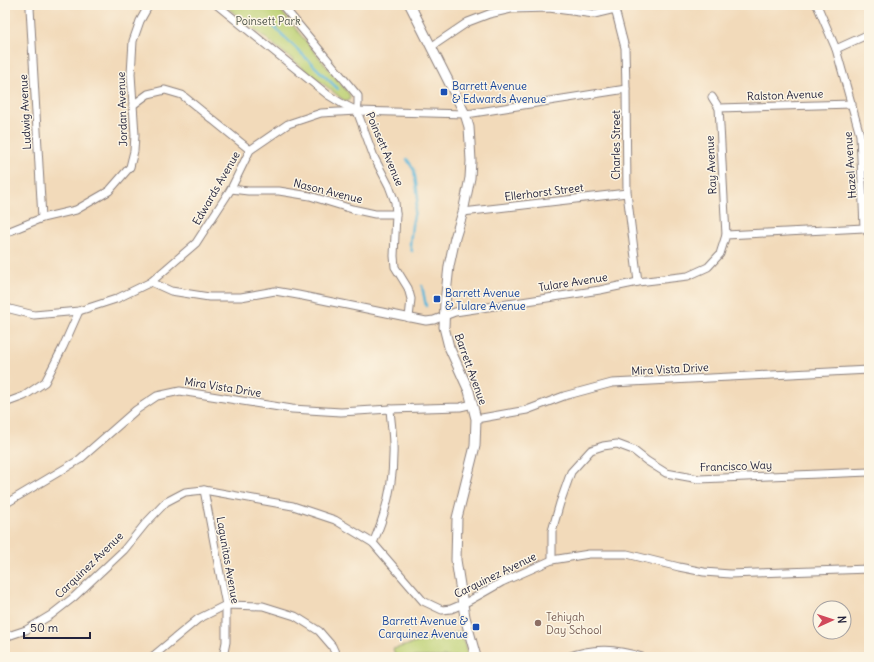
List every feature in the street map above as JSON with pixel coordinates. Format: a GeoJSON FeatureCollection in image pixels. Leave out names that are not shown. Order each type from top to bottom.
{"type":"FeatureCollection","features":[{"type":"Feature","properties":{"kind":"street","name":"Ludwig Avenue"},"geometry":{"type":"LineString","coordinates":[[32,5],[30,8],[42,218]]}},
{"type":"Feature","properties":{"kind":"street","name":"Jordan Avenue"},"geometry":{"type":"LineString","coordinates":[[5,233],[42,218],[76,210],[109,191],[130,167],[134,151],[135,136],[132,74],[133,41],[140,22],[149,5]]}},
{"type":"Feature","properties":{"kind":"street","name":"Poinsett Avenue"},"geometry":{"type":"LineString","coordinates":[[217,5],[328,95],[341,104],[357,111],[374,156],[395,202],[396,214],[394,256],[396,267],[408,288],[411,299],[409,318]]}},
{"type":"Feature","properties":{"kind":"street"},"geometry":{"type":"LineString","coordinates":[[282,5],[358,96],[357,111]]}},
{"type":"Feature","properties":{"kind":"street","name":"Barrett Avenue"},"geometry":{"type":"LineString","coordinates":[[410,5],[465,114],[469,127],[471,161],[470,178],[449,266],[444,303],[444,316],[445,332],[449,347],[469,391],[476,419],[475,446],[457,518],[456,560],[462,604],[476,657]]}},
{"type":"Feature","properties":{"kind":"street","name":"Hazel Avenue"},"geometry":{"type":"LineString","coordinates":[[817,5],[836,48],[860,135],[866,231]]}},
{"type":"Feature","properties":{"kind":"street"},"geometry":{"type":"LineString","coordinates":[[431,47],[468,22],[489,14],[511,9],[549,8],[594,14],[617,7]]}},
{"type":"Feature","properties":{"kind":"street","name":"Charles Street"},"geometry":{"type":"LineString","coordinates":[[617,7],[625,48],[627,193],[638,282]]}},
{"type":"Feature","properties":{"kind":"street"},"geometry":{"type":"LineString","coordinates":[[836,48],[869,34]]}},
{"type":"Feature","properties":{"kind":"street","name":"Edwards Avenue"},"geometry":{"type":"LineString","coordinates":[[5,306],[10,309],[34,315],[79,311],[116,299],[151,282],[196,243],[231,189],[250,150],[288,124],[321,113],[357,111],[465,114],[626,89]]}},
{"type":"Feature","properties":{"kind":"street"},"geometry":{"type":"LineString","coordinates":[[133,105],[148,94],[165,90],[182,95],[250,150]]}},
{"type":"Feature","properties":{"kind":"street","name":"Ray Avenue"},"geometry":{"type":"LineString","coordinates":[[712,97],[719,108],[726,235]]}},
{"type":"Feature","properties":{"kind":"street","name":"Ralston Avenue"},"geometry":{"type":"LineString","coordinates":[[719,108],[852,104]]}},
{"type":"Feature","properties":{"kind":"street"},"geometry":{"type":"LineString","coordinates":[[862,164],[869,161]]}},
{"type":"Feature","properties":{"kind":"street","name":"Nason Avenue"},"geometry":{"type":"LineString","coordinates":[[231,189],[248,191],[279,191],[302,194],[352,209],[375,214],[396,214]]}},
{"type":"Feature","properties":{"kind":"street","name":"Ellerhorst Street"},"geometry":{"type":"LineString","coordinates":[[463,212],[627,193]]}},
{"type":"Feature","properties":{"kind":"street"},"geometry":{"type":"LineString","coordinates":[[726,235],[866,231]]}},
{"type":"Feature","properties":{"kind":"street","name":"Tulare Avenue"},"geometry":{"type":"LineString","coordinates":[[151,282],[171,291],[208,297],[241,297],[275,291],[426,321],[434,320],[455,312],[600,290],[638,282],[688,276],[708,267],[720,254],[726,235]]}},
{"type":"Feature","properties":{"kind":"street"},"geometry":{"type":"LineString","coordinates":[[5,403],[24,396],[45,382],[79,311]]}},
{"type":"Feature","properties":{"kind":"street","name":"Mira Vista Drive"},"geometry":{"type":"LineString","coordinates":[[476,419],[526,410],[564,396],[612,383],[869,370]]}},
{"type":"Feature","properties":{"kind":"street","name":"Mira Vista Drive"},"geometry":{"type":"LineString","coordinates":[[5,504],[78,460],[136,410],[157,396],[180,391],[292,409],[341,412],[460,407],[473,404]]}},
{"type":"Feature","properties":{"kind":"street"},"geometry":{"type":"LineString","coordinates":[[373,543],[379,529],[392,478],[394,454],[390,409]]}},
{"type":"Feature","properties":{"kind":"street","name":"Francisco Way"},"geometry":{"type":"LineString","coordinates":[[552,560],[552,531],[560,502],[571,472],[591,450],[603,446],[617,444],[632,450],[666,473],[699,478],[869,472]]}},
{"type":"Feature","properties":{"kind":"street","name":"Carquinez Avenue"},"geometry":{"type":"LineString","coordinates":[[5,637],[26,630],[51,615],[74,597],[124,550],[145,524],[166,502],[185,492],[204,490],[293,506],[335,520],[373,543],[423,601],[442,610],[451,609],[462,604],[502,582],[552,560],[589,554],[627,554],[704,572],[730,574],[869,569]]}},
{"type":"Feature","properties":{"kind":"street","name":"Lagunitas Avenue"},"geometry":{"type":"LineString","coordinates":[[204,490],[226,605],[226,642],[222,657]]}},
{"type":"Feature","properties":{"kind":"street"},"geometry":{"type":"LineString","coordinates":[[152,657],[198,619],[226,605],[263,606],[295,616],[319,631],[332,646],[337,657]]}},
{"type":"Feature","properties":{"kind":"street"},"geometry":{"type":"LineString","coordinates":[[568,657],[592,650],[614,650],[642,657]]}},
{"type":"Feature","properties":{"kind":"green space","name":"Poinsett Park"},"geometry":{"type":"Polygon","coordinates":[[[224,5],[276,5],[349,94],[350,98],[348,101],[345,101],[224,5]]]}},
{"type":"Feature","properties":{"kind":"green space"},"geometry":{"type":"Polygon","coordinates":[[[461,631],[468,657],[396,657],[393,649],[461,631]]]}},
{"type":"Feature","properties":{"kind":"waterway"},"geometry":{"type":"LineString","coordinates":[[269,22],[338,89]]}},
{"type":"Feature","properties":{"kind":"waterway"},"geometry":{"type":"LineString","coordinates":[[407,159],[414,170],[418,197],[412,225],[410,244],[412,251]]}},
{"type":"Feature","properties":{"kind":"waterway"},"geometry":{"type":"LineString","coordinates":[[422,286],[426,306]]}},
{"type":"Feature","properties":{"kind":"place","name":"Barrett Avenue & Edwards Avenue"},"geometry":{"type":"Point","coordinates":[444,92]}},
{"type":"Feature","properties":{"kind":"place","name":"Barrett Avenue & Tulare Avenue"},"geometry":{"type":"Point","coordinates":[437,299]}},
{"type":"Feature","properties":{"kind":"place","name":"Tehiyah Day School"},"geometry":{"type":"Point","coordinates":[538,623]}},
{"type":"Feature","properties":{"kind":"place","name":"Barrett Avenue & Carquinez Avenue"},"geometry":{"type":"Point","coordinates":[476,627]}}]}
